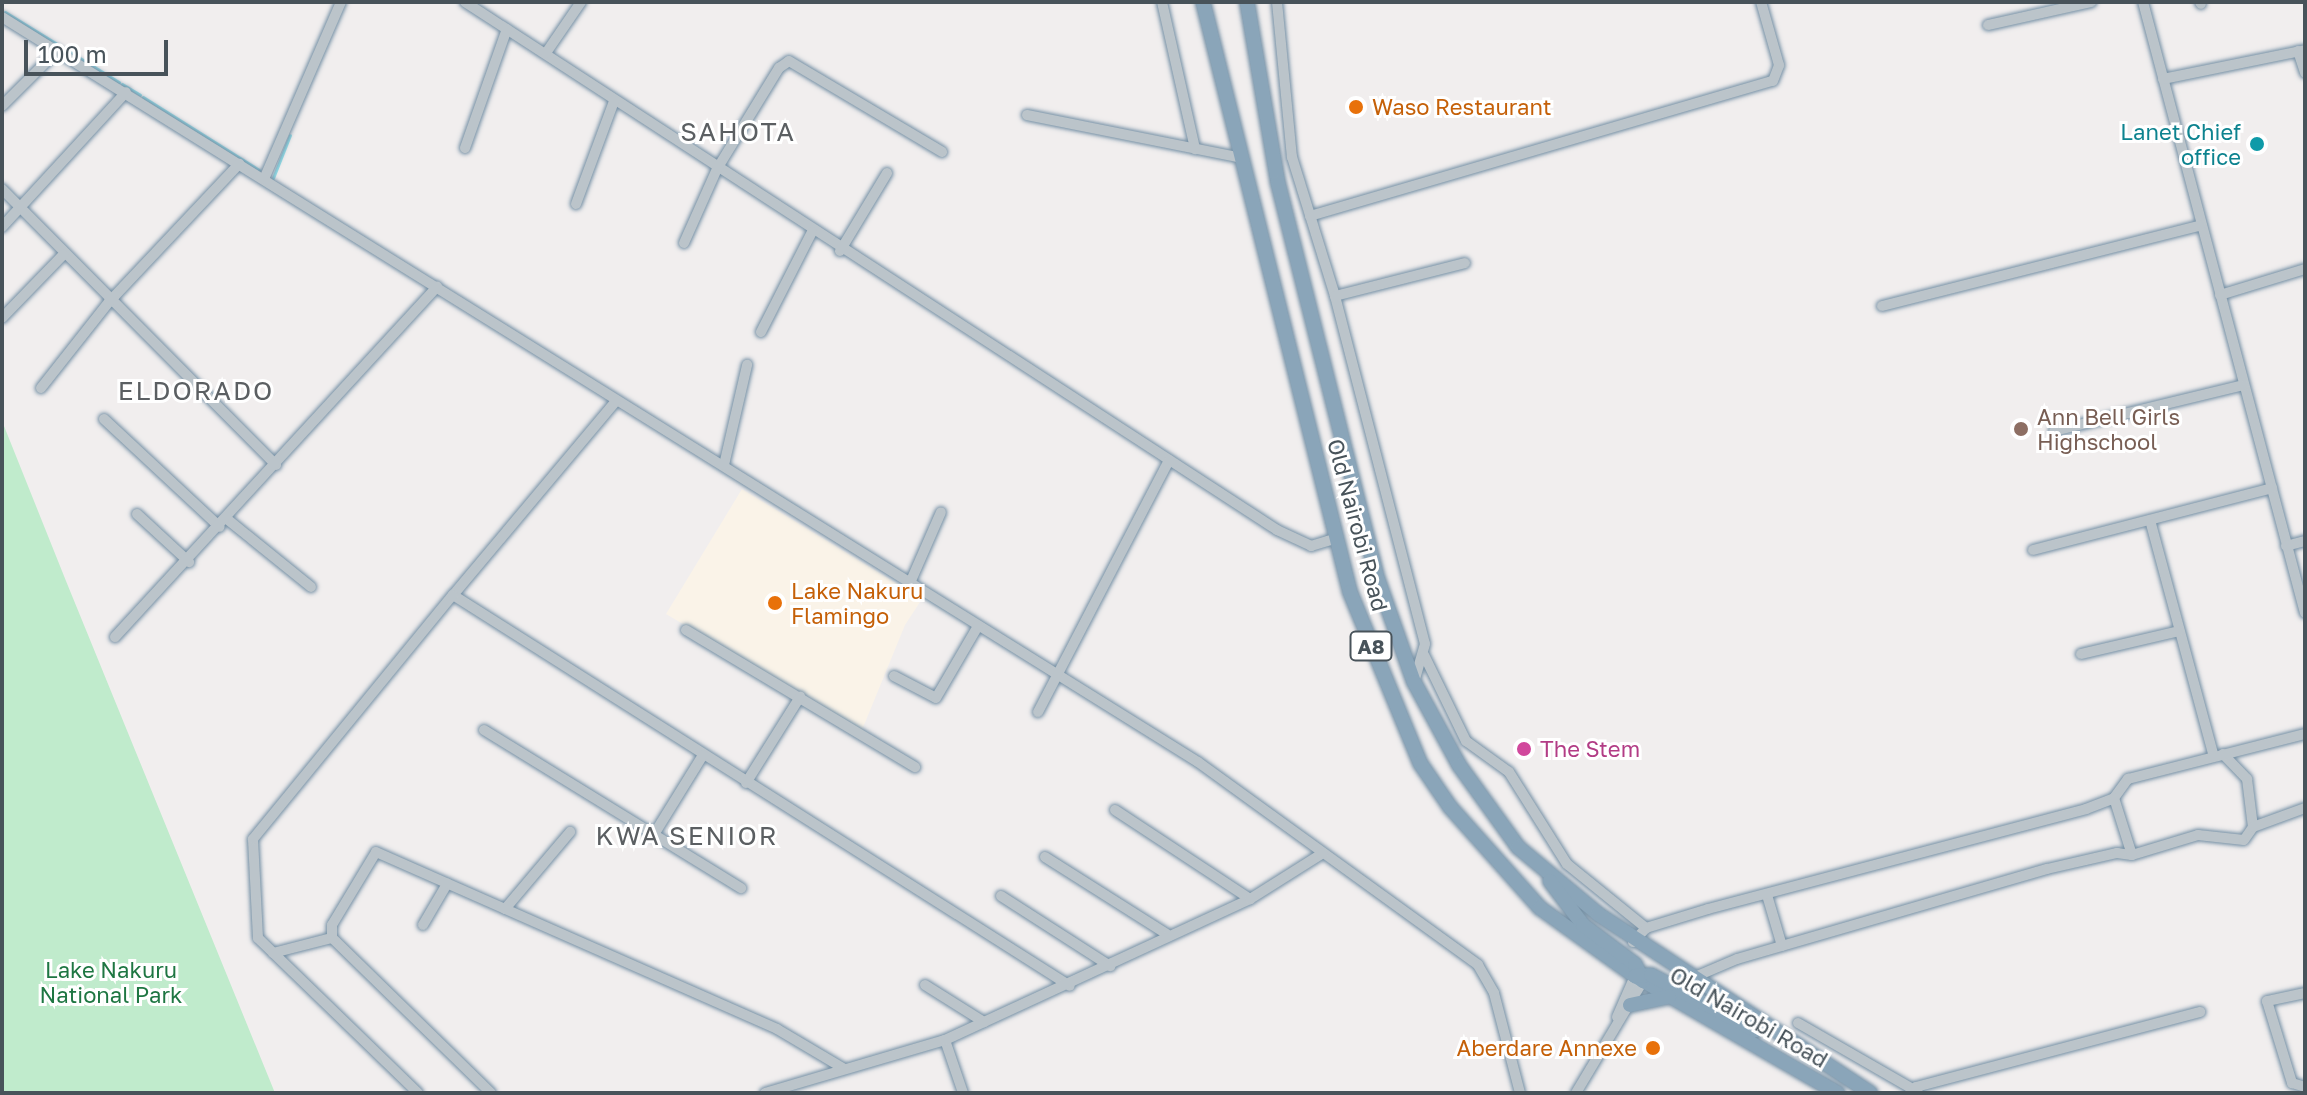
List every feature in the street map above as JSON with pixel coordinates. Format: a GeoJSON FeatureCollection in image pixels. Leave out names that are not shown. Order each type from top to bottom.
{"type":"FeatureCollection","features":[{"type":"Feature","properties":{"kind":"highway","name":"Old Nairobi Road"},"geometry":{"type":"LineString","coordinates":[[1203,2],[1238,157],[1350,592],[1402,729],[1450,807],[1540,908],[1669,997],[1838,1093]]}},
{"type":"Feature","properties":{"kind":"highway","name":"Old Nairobi Road"},"geometry":{"type":"LineString","coordinates":[[1247,2],[1278,183],[1378,580],[1414,682],[1459,765],[1518,847],[1633,942],[1870,1093]]}},
{"type":"Feature","properties":{"kind":"highway"},"geometry":{"type":"LineString","coordinates":[[1496,860],[1514,862],[1518,847]]}},
{"type":"Feature","properties":{"kind":"highway"},"geometry":{"type":"LineString","coordinates":[[1542,867],[1583,925],[1640,977],[1814,1057]]}},
{"type":"Feature","properties":{"kind":"highway"},"geometry":{"type":"LineString","coordinates":[[1630,1005],[1669,997]]}},
{"type":"Feature","properties":{"kind":"street"},"geometry":{"type":"LineString","coordinates":[[264,179],[341,2]]}},
{"type":"Feature","properties":{"kind":"street"},"geometry":{"type":"LineString","coordinates":[[465,2],[840,251],[1302,544],[1327,544],[1337,538]]}},
{"type":"Feature","properties":{"kind":"street"},"geometry":{"type":"LineString","coordinates":[[546,53],[581,2]]}},
{"type":"Feature","properties":{"kind":"street"},"geometry":{"type":"LineString","coordinates":[[1162,2],[1195,149]]}},
{"type":"Feature","properties":{"kind":"street"},"geometry":{"type":"LineString","coordinates":[[1277,2],[1292,157],[1335,296],[1425,644],[1414,682]]}},
{"type":"Feature","properties":{"kind":"street"},"geometry":{"type":"LineString","coordinates":[[1310,216],[1773,81],[1779,65],[1761,2]]}},
{"type":"Feature","properties":{"kind":"street"},"geometry":{"type":"LineString","coordinates":[[1988,25],[2091,2]]}},
{"type":"Feature","properties":{"kind":"street"},"geometry":{"type":"LineString","coordinates":[[2143,2],[2305,613]]}},
{"type":"Feature","properties":{"kind":"street"},"geometry":{"type":"LineString","coordinates":[[2,17],[1198,762],[1478,965],[1494,993],[1520,1093]]}},
{"type":"Feature","properties":{"kind":"street"},"geometry":{"type":"LineString","coordinates":[[465,148],[507,29]]}},
{"type":"Feature","properties":{"kind":"street"},"geometry":{"type":"LineString","coordinates":[[2163,79],[2301,50],[2305,73]]}},
{"type":"Feature","properties":{"kind":"street"},"geometry":{"type":"LineString","coordinates":[[2,106],[57,51]]}},
{"type":"Feature","properties":{"kind":"street"},"geometry":{"type":"LineString","coordinates":[[684,243],[717,169],[779,68],[789,61],[942,152]]}},
{"type":"Feature","properties":{"kind":"street"},"geometry":{"type":"LineString","coordinates":[[2,227],[126,92]]}},
{"type":"Feature","properties":{"kind":"street"},"geometry":{"type":"LineString","coordinates":[[576,204],[614,101]]}},
{"type":"Feature","properties":{"kind":"street"},"geometry":{"type":"LineString","coordinates":[[1027,115],[1238,157]]}},
{"type":"Feature","properties":{"kind":"street"},"geometry":{"type":"LineString","coordinates":[[41,388],[109,302],[239,164]]}},
{"type":"Feature","properties":{"kind":"street"},"geometry":{"type":"LineString","coordinates":[[840,251],[887,173]]}},
{"type":"Feature","properties":{"kind":"street"},"geometry":{"type":"LineString","coordinates":[[2,189],[109,302],[276,465]]}},
{"type":"Feature","properties":{"kind":"street"},"geometry":{"type":"LineString","coordinates":[[1882,306],[2201,225]]}},
{"type":"Feature","properties":{"kind":"street"},"geometry":{"type":"LineString","coordinates":[[761,332],[812,232]]}},
{"type":"Feature","properties":{"kind":"street"},"geometry":{"type":"LineString","coordinates":[[2,318],[63,255]]}},
{"type":"Feature","properties":{"kind":"street"},"geometry":{"type":"LineString","coordinates":[[1335,296],[1465,263]]}},
{"type":"Feature","properties":{"kind":"street"},"geometry":{"type":"LineString","coordinates":[[2220,295],[2305,269]]}},
{"type":"Feature","properties":{"kind":"street"},"geometry":{"type":"LineString","coordinates":[[115,637],[189,562],[437,287]]}},
{"type":"Feature","properties":{"kind":"street"},"geometry":{"type":"LineString","coordinates":[[724,465],[747,365]]}},
{"type":"Feature","properties":{"kind":"street"},"geometry":{"type":"LineString","coordinates":[[2054,431],[2244,385]]}},
{"type":"Feature","properties":{"kind":"street"},"geometry":{"type":"LineString","coordinates":[[418,1093],[258,938],[253,839],[616,401]]}},
{"type":"Feature","properties":{"kind":"street"},"geometry":{"type":"LineString","coordinates":[[104,419],[224,523],[311,587]]}},
{"type":"Feature","properties":{"kind":"street"},"geometry":{"type":"LineString","coordinates":[[1038,712],[1061,676],[1169,460]]}},
{"type":"Feature","properties":{"kind":"street"},"geometry":{"type":"LineString","coordinates":[[2033,550],[2272,488]]}},
{"type":"Feature","properties":{"kind":"street"},"geometry":{"type":"LineString","coordinates":[[910,583],[941,512]]}},
{"type":"Feature","properties":{"kind":"street"},"geometry":{"type":"LineString","coordinates":[[137,514],[189,562]]}},
{"type":"Feature","properties":{"kind":"street"},"geometry":{"type":"LineString","coordinates":[[2150,520],[2179,631],[2219,756],[2247,779],[2253,827]]}},
{"type":"Feature","properties":{"kind":"street"},"geometry":{"type":"LineString","coordinates":[[2286,546],[2305,541]]}},
{"type":"Feature","properties":{"kind":"street"},"geometry":{"type":"LineString","coordinates":[[453,595],[1070,986]]}},
{"type":"Feature","properties":{"kind":"street"},"geometry":{"type":"LineString","coordinates":[[894,676],[936,698],[978,626]]}},
{"type":"Feature","properties":{"kind":"street"},"geometry":{"type":"LineString","coordinates":[[686,630],[915,767]]}},
{"type":"Feature","properties":{"kind":"street"},"geometry":{"type":"LineString","coordinates":[[2081,654],[2179,631]]}},
{"type":"Feature","properties":{"kind":"street"},"geometry":{"type":"LineString","coordinates":[[1424,655],[1466,741],[1509,772],[1567,864],[1646,928]]}},
{"type":"Feature","properties":{"kind":"street"},"geometry":{"type":"LineString","coordinates":[[746,783],[800,697]]}},
{"type":"Feature","properties":{"kind":"street"},"geometry":{"type":"LineString","coordinates":[[484,730],[741,888]]}},
{"type":"Feature","properties":{"kind":"street"},"geometry":{"type":"LineString","coordinates":[[1633,942],[1646,928],[2114,798],[2128,779],[2305,734]]}},
{"type":"Feature","properties":{"kind":"street"},"geometry":{"type":"LineString","coordinates":[[653,836],[703,755]]}},
{"type":"Feature","properties":{"kind":"street"},"geometry":{"type":"LineString","coordinates":[[2114,798],[2132,855]]}},
{"type":"Feature","properties":{"kind":"street"},"geometry":{"type":"LineString","coordinates":[[1690,979],[1782,946],[2047,869],[2117,853],[2132,855],[2198,835],[2244,840],[2253,827],[2305,808]]}},
{"type":"Feature","properties":{"kind":"street"},"geometry":{"type":"LineString","coordinates":[[1115,810],[1250,899]]}},
{"type":"Feature","properties":{"kind":"street"},"geometry":{"type":"LineString","coordinates":[[505,909],[570,832]]}},
{"type":"Feature","properties":{"kind":"street"},"geometry":{"type":"LineString","coordinates":[[491,1093],[332,938],[332,925],[376,852],[777,1029],[843,1068]]}},
{"type":"Feature","properties":{"kind":"street"},"geometry":{"type":"LineString","coordinates":[[765,1093],[945,1040],[1070,986],[1167,934],[1250,899],[1323,853]]}},
{"type":"Feature","properties":{"kind":"street"},"geometry":{"type":"LineString","coordinates":[[1045,857],[1167,934]]}},
{"type":"Feature","properties":{"kind":"street"},"geometry":{"type":"LineString","coordinates":[[423,925],[447,884]]}},
{"type":"Feature","properties":{"kind":"street"},"geometry":{"type":"LineString","coordinates":[[1767,895],[1782,946]]}},
{"type":"Feature","properties":{"kind":"street"},"geometry":{"type":"LineString","coordinates":[[1001,896],[1110,966]]}},
{"type":"Feature","properties":{"kind":"street"},"geometry":{"type":"LineString","coordinates":[[273,953],[332,938]]}},
{"type":"Feature","properties":{"kind":"street"},"geometry":{"type":"LineString","coordinates":[[1615,1023],[1630,1005],[1640,977]]}},
{"type":"Feature","properties":{"kind":"street"},"geometry":{"type":"LineString","coordinates":[[1576,1093],[1640,977]]}},
{"type":"Feature","properties":{"kind":"street"},"geometry":{"type":"LineString","coordinates":[[925,985],[984,1022]]}},
{"type":"Feature","properties":{"kind":"street"},"geometry":{"type":"LineString","coordinates":[[2305,993],[2267,1001],[2292,1083],[2305,1087]]}},
{"type":"Feature","properties":{"kind":"street"},"geometry":{"type":"LineString","coordinates":[[1798,1023],[1915,1092],[2200,1012]]}},
{"type":"Feature","properties":{"kind":"street"},"geometry":{"type":"LineString","coordinates":[[945,1040],[963,1093]]}},
{"type":"Feature","properties":{"kind":"shaded area"},"geometry":{"type":"Polygon","coordinates":[[[742,489],[922,599],[905,625],[862,730],[666,614],[742,489]]]}},
{"type":"Feature","properties":{"kind":"green space","name":"Lake Nakuru National Park"},"geometry":{"type":"Polygon","coordinates":[[[2,421],[66,581],[275,1093],[2,1093],[2,421]]]}},
{"type":"Feature","properties":{"kind":"waterway"},"geometry":{"type":"LineString","coordinates":[[5,12],[119,82]]}},
{"type":"Feature","properties":{"kind":"waterway"},"geometry":{"type":"LineString","coordinates":[[122,84],[140,95]]}},
{"type":"Feature","properties":{"kind":"waterway"},"geometry":{"type":"LineString","coordinates":[[143,97],[259,170]]}},
{"type":"Feature","properties":{"kind":"waterway"},"geometry":{"type":"LineString","coordinates":[[273,178],[290,135]]}},
{"type":"Feature","properties":{"kind":"place","name":"Waso Restaurant"},"geometry":{"type":"Point","coordinates":[1356,107]}},
{"type":"Feature","properties":{"kind":"place","name":"Lanet Chief office"},"geometry":{"type":"Point","coordinates":[2257,144]}},
{"type":"Feature","properties":{"kind":"place","name":"Ann Bell Girls Highschool"},"geometry":{"type":"Point","coordinates":[2021,429]}},
{"type":"Feature","properties":{"kind":"place","name":"Lake Nakuru Flamingo"},"geometry":{"type":"Point","coordinates":[775,603]}},
{"type":"Feature","properties":{"kind":"place","name":"The Stem"},"geometry":{"type":"Point","coordinates":[1524,749]}},
{"type":"Feature","properties":{"kind":"place","name":"Aberdare Annexe"},"geometry":{"type":"Point","coordinates":[1653,1048]}},
{"type":"Feature","properties":{"kind":"district","name":"SAHOTA"},"geometry":{"type":"Point","coordinates":[738,132]}},
{"type":"Feature","properties":{"kind":"district","name":"ELDORADO"},"geometry":{"type":"Point","coordinates":[196,391]}},
{"type":"Feature","properties":{"kind":"district","name":"KWA SENIOR"},"geometry":{"type":"Point","coordinates":[687,836]}}]}
